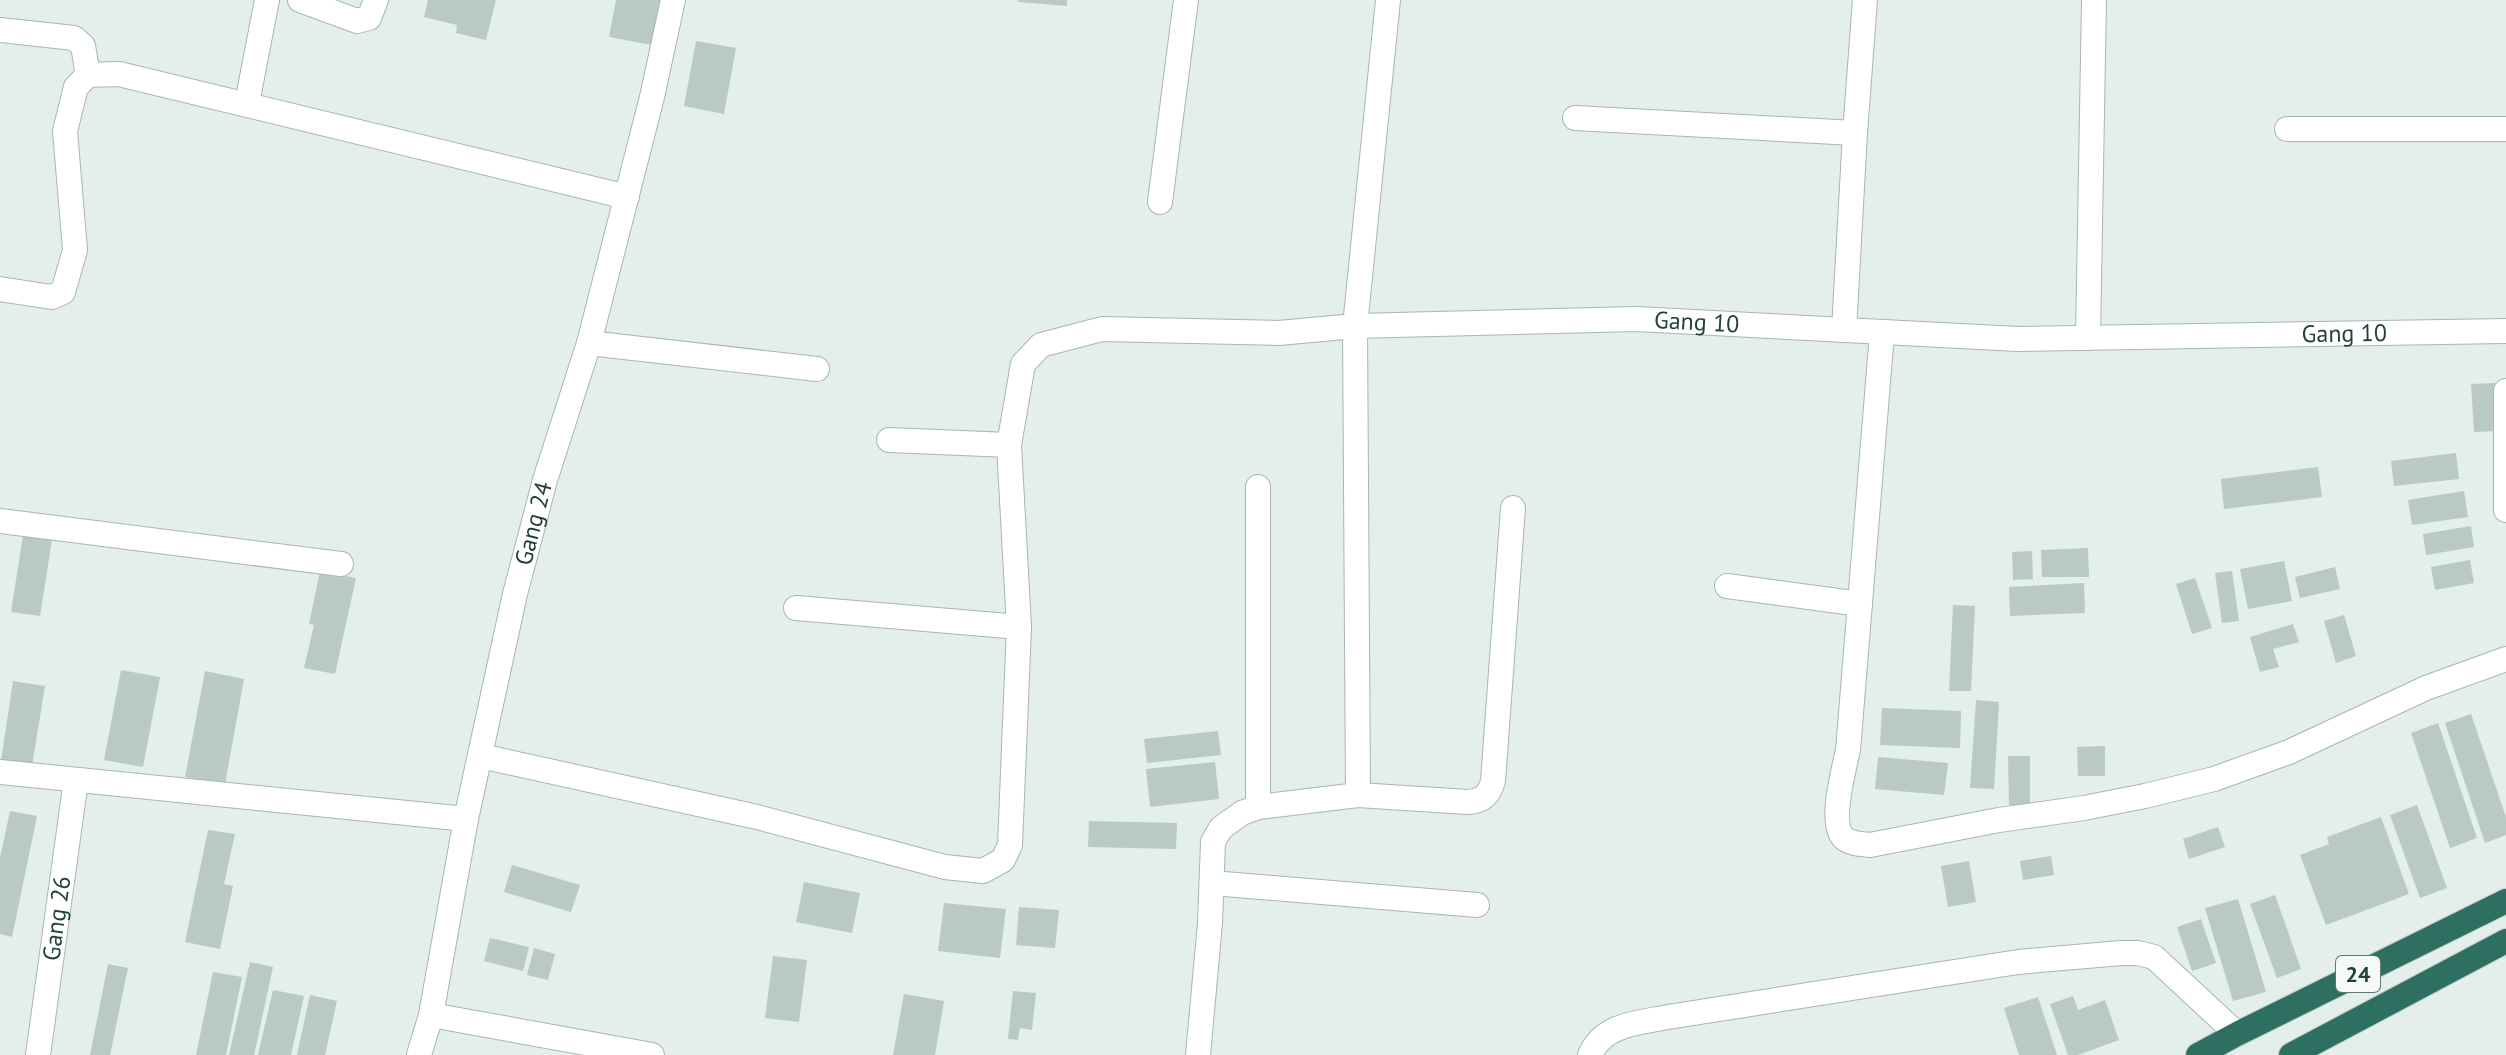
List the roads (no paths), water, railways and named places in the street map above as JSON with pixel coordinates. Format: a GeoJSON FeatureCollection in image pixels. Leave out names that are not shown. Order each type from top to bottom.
{"type":"FeatureCollection","features":[{"type":"Feature","properties":{"kind":"highway","name":"24"},"geometry":{"type":"LineString","coordinates":[[2207,1053],[2237,1034],[2506,901]]}},
{"type":"Feature","properties":{"kind":"highway","name":"24"},"geometry":{"type":"LineString","coordinates":[[2291,1055],[2506,941]]}},
{"type":"Feature","properties":{"kind":"street"},"geometry":{"type":"LineString","coordinates":[[247,103],[267,0]]}},
{"type":"Feature","properties":{"kind":"street"},"geometry":{"type":"LineString","coordinates":[[300,0],[357,21],[369,18],[376,0]]}},
{"type":"Feature","properties":{"kind":"street","name":"Gang 24"},"geometry":{"type":"LineString","coordinates":[[419,1055],[431,1015],[466,819],[519,580],[545,480],[589,343],[652,97],[673,0]]}},
{"type":"Feature","properties":{"kind":"street"},"geometry":{"type":"LineString","coordinates":[[1160,202],[1186,0]]}},
{"type":"Feature","properties":{"kind":"street"},"geometry":{"type":"LineString","coordinates":[[1358,795],[1355,326],[1388,0]]}},
{"type":"Feature","properties":{"kind":"street"},"geometry":{"type":"LineString","coordinates":[[1844,330],[1865,0]]}},
{"type":"Feature","properties":{"kind":"street"},"geometry":{"type":"LineString","coordinates":[[2088,338],[2094,0]]}},
{"type":"Feature","properties":{"kind":"street"},"geometry":{"type":"LineString","coordinates":[[0,30],[74,38],[83,46],[88,75]]}},
{"type":"Feature","properties":{"kind":"street"},"geometry":{"type":"LineString","coordinates":[[0,289],[52,297],[63,292],[75,250],[65,131],[76,87],[88,75],[119,74],[627,197]]}},
{"type":"Feature","properties":{"kind":"street"},"geometry":{"type":"LineString","coordinates":[[1575,118],[1855,133]]}},
{"type":"Feature","properties":{"kind":"street"},"geometry":{"type":"LineString","coordinates":[[2287,129],[2506,129]]}},
{"type":"Feature","properties":{"kind":"street","name":"Gang 10"},"geometry":{"type":"LineString","coordinates":[[481,756],[757,817],[945,867],[983,871],[1003,860],[1010,845],[1019,627],[1009,445],[1023,364],[1041,345],[1102,329],[1279,333],[1355,326],[1636,319],[2018,339],[2506,331]]}},
{"type":"Feature","properties":{"kind":"street"},"geometry":{"type":"LineString","coordinates":[[1882,333],[1848,750],[1838,804],[1838,828],[1842,838],[1870,845],[2130,799],[2214,779],[2289,752],[2426,688],[2506,659]]}},
{"type":"Feature","properties":{"kind":"street"},"geometry":{"type":"LineString","coordinates":[[589,343],[817,369]]}},
{"type":"Feature","properties":{"kind":"street"},"geometry":{"type":"LineString","coordinates":[[2506,391],[2506,510]]}},
{"type":"Feature","properties":{"kind":"street"},"geometry":{"type":"LineString","coordinates":[[889,440],[1009,445]]}},
{"type":"Feature","properties":{"kind":"street"},"geometry":{"type":"LineString","coordinates":[[1258,487],[1258,807]]}},
{"type":"Feature","properties":{"kind":"street"},"geometry":{"type":"LineString","coordinates":[[1198,1055],[1213,842],[1221,828],[1242,813],[1258,807],[1358,795],[1468,802],[1477,801],[1488,794],[1493,781],[1513,508]]}},
{"type":"Feature","properties":{"kind":"street"},"geometry":{"type":"LineString","coordinates":[[0,521],[341,564]]}},
{"type":"Feature","properties":{"kind":"street"},"geometry":{"type":"LineString","coordinates":[[1727,586],[1860,604]]}},
{"type":"Feature","properties":{"kind":"street"},"geometry":{"type":"LineString","coordinates":[[796,608],[1019,627]]}},
{"type":"Feature","properties":{"kind":"street"},"geometry":{"type":"LineString","coordinates":[[0,772],[466,819]]}},
{"type":"Feature","properties":{"kind":"street","name":"Gang 26"},"geometry":{"type":"LineString","coordinates":[[38,1055],[76,780]]}},
{"type":"Feature","properties":{"kind":"street"},"geometry":{"type":"LineString","coordinates":[[1212,883],[1477,905]]}},
{"type":"Feature","properties":{"kind":"street"},"geometry":{"type":"LineString","coordinates":[[1590,1055],[1595,1042],[1619,1027],[1668,1017],[2018,962],[2121,953],[2154,957],[2237,1034]]}},
{"type":"Feature","properties":{"kind":"street"},"geometry":{"type":"LineString","coordinates":[[431,1015],[652,1055]]}}]}
